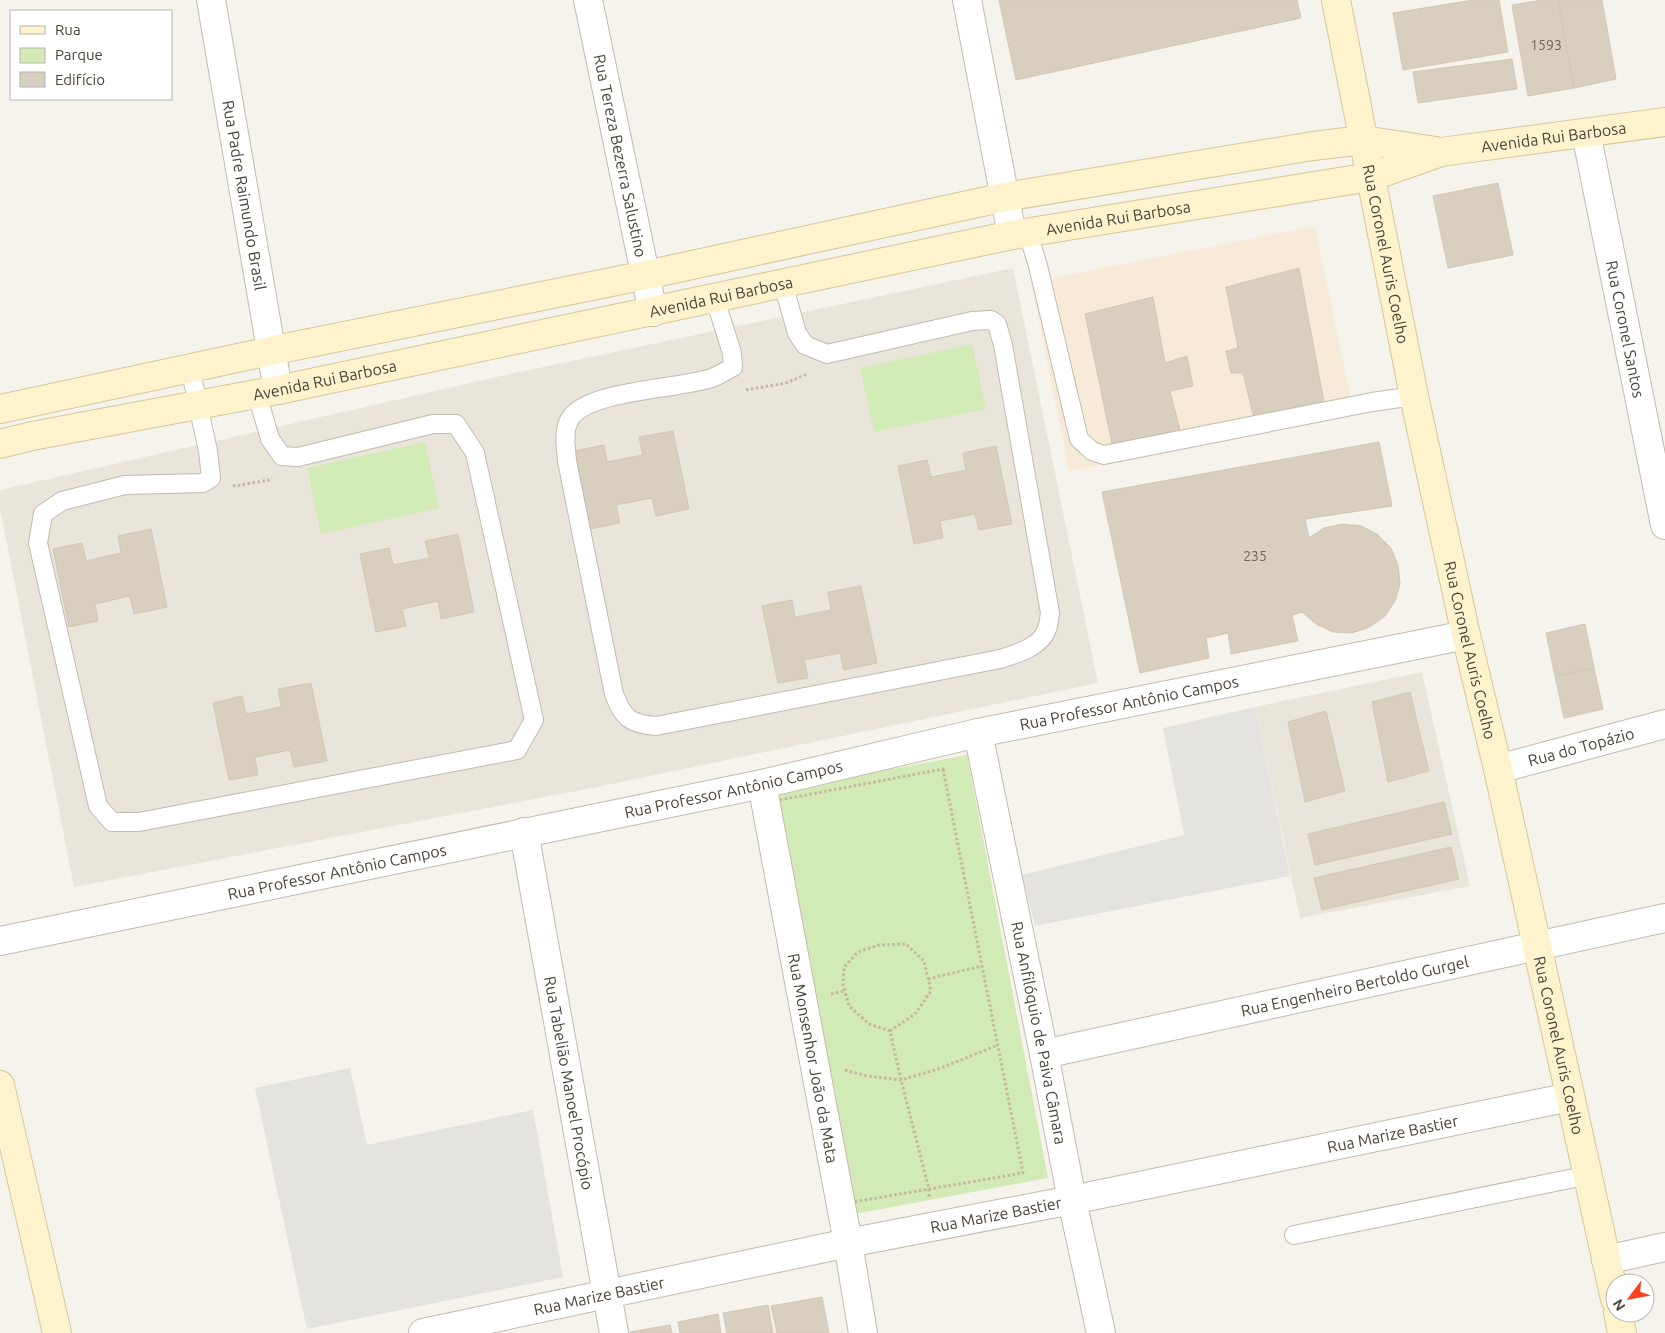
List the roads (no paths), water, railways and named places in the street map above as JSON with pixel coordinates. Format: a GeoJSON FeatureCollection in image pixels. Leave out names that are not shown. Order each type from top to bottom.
{"type":"FeatureCollection","features":[{"type":"Feature","properties":{"kind":"main road","name":"Rua Coronel Auris Coelho"},"geometry":{"type":"LineString","coordinates":[[1336,0],[1414,396],[1609,1273]]}},
{"type":"Feature","properties":{"kind":"main road","name":"Avenida Rui Barbosa"},"geometry":{"type":"LineString","coordinates":[[0,444],[32,436],[267,392],[1020,234],[1370,177],[1441,152],[1665,122]]}},
{"type":"Feature","properties":{"kind":"main road","name":"Avenida Rui Barbosa"},"geometry":{"type":"LineString","coordinates":[[0,409],[270,351],[646,275],[1005,197],[1303,148],[1363,140],[1441,152]]}},
{"type":"Feature","properties":{"kind":"main road"},"geometry":{"type":"LineString","coordinates":[[0,1085],[57,1333]]}},
{"type":"Feature","properties":{"kind":"street","name":"Rua Padre Raimundo Brasil"},"geometry":{"type":"LineString","coordinates":[[210,0],[270,351],[267,392]]}},
{"type":"Feature","properties":{"kind":"street","name":"Rua Tereza Bezerra Salustino"},"geometry":{"type":"LineString","coordinates":[[588,0],[653,312]]}},
{"type":"Feature","properties":{"kind":"street"},"geometry":{"type":"LineString","coordinates":[[967,0],[1005,197],[1020,234]]}},
{"type":"Feature","properties":{"kind":"street","name":"Rua Coronel Santos"},"geometry":{"type":"LineString","coordinates":[[1586,133],[1665,525]]}},
{"type":"Feature","properties":{"kind":"street","name":"Rua Professor Antônio Campos"},"geometry":{"type":"LineString","coordinates":[[0,940],[762,784],[978,733],[1466,635]]}},
{"type":"Feature","properties":{"kind":"street","name":"Rua do Topázio"},"geometry":{"type":"LineString","coordinates":[[1498,769],[1665,724]]}},
{"type":"Feature","properties":{"kind":"street","name":"Rua Anfilóquio de Paiva Câmara"},"geometry":{"type":"LineString","coordinates":[[978,733],[1072,1200],[1101,1333]]}},
{"type":"Feature","properties":{"kind":"street","name":"Rua Monsenhor João da Mata"},"geometry":{"type":"LineString","coordinates":[[762,784],[848,1243],[863,1333]]}},
{"type":"Feature","properties":{"kind":"street","name":"Rua Tabelião Manoel Procópio"},"geometry":{"type":"LineString","coordinates":[[524,832],[614,1333]]}},
{"type":"Feature","properties":{"kind":"street","name":"Rua Engenheiro Bertoldo Gurgel"},"geometry":{"type":"LineString","coordinates":[[1044,1054],[1665,918]]}},
{"type":"Feature","properties":{"kind":"street","name":"Rua Marize Bastier"},"geometry":{"type":"LineString","coordinates":[[423,1333],[848,1243],[1072,1200],[1570,1097]]}},
{"type":"Feature","properties":{"kind":"street"},"geometry":{"type":"LineString","coordinates":[[1606,1260],[1665,1247]]}},
{"type":"Feature","properties":{"kind":"lane"},"geometry":{"type":"LineString","coordinates":[[1020,234],[1038,266],[1079,439],[1092,451],[1104,455],[1372,402],[1414,396]]}},
{"type":"Feature","properties":{"kind":"lane"},"geometry":{"type":"LineString","coordinates":[[715,299],[732,353],[733,367],[713,378],[594,401],[572,416],[567,426],[565,441],[566,460],[614,694],[619,708],[626,717],[642,725],[656,726],[1000,659],[1033,646],[1043,637],[1047,630],[1050,613],[1003,345],[997,324],[991,320],[972,321],[827,354],[805,345],[797,333],[783,284]]}},
{"type":"Feature","properties":{"kind":"lane"},"geometry":{"type":"LineString","coordinates":[[190,368],[208,451],[211,478],[203,482],[125,485],[62,501],[43,514],[38,543],[98,806],[112,822],[139,822],[517,750],[534,720],[475,453],[456,424],[433,424],[298,457],[282,456],[270,439],[267,392]]}},
{"type":"Feature","properties":{"kind":"lane"},"geometry":{"type":"LineString","coordinates":[[1294,1235],[1588,1175]]}}]}
